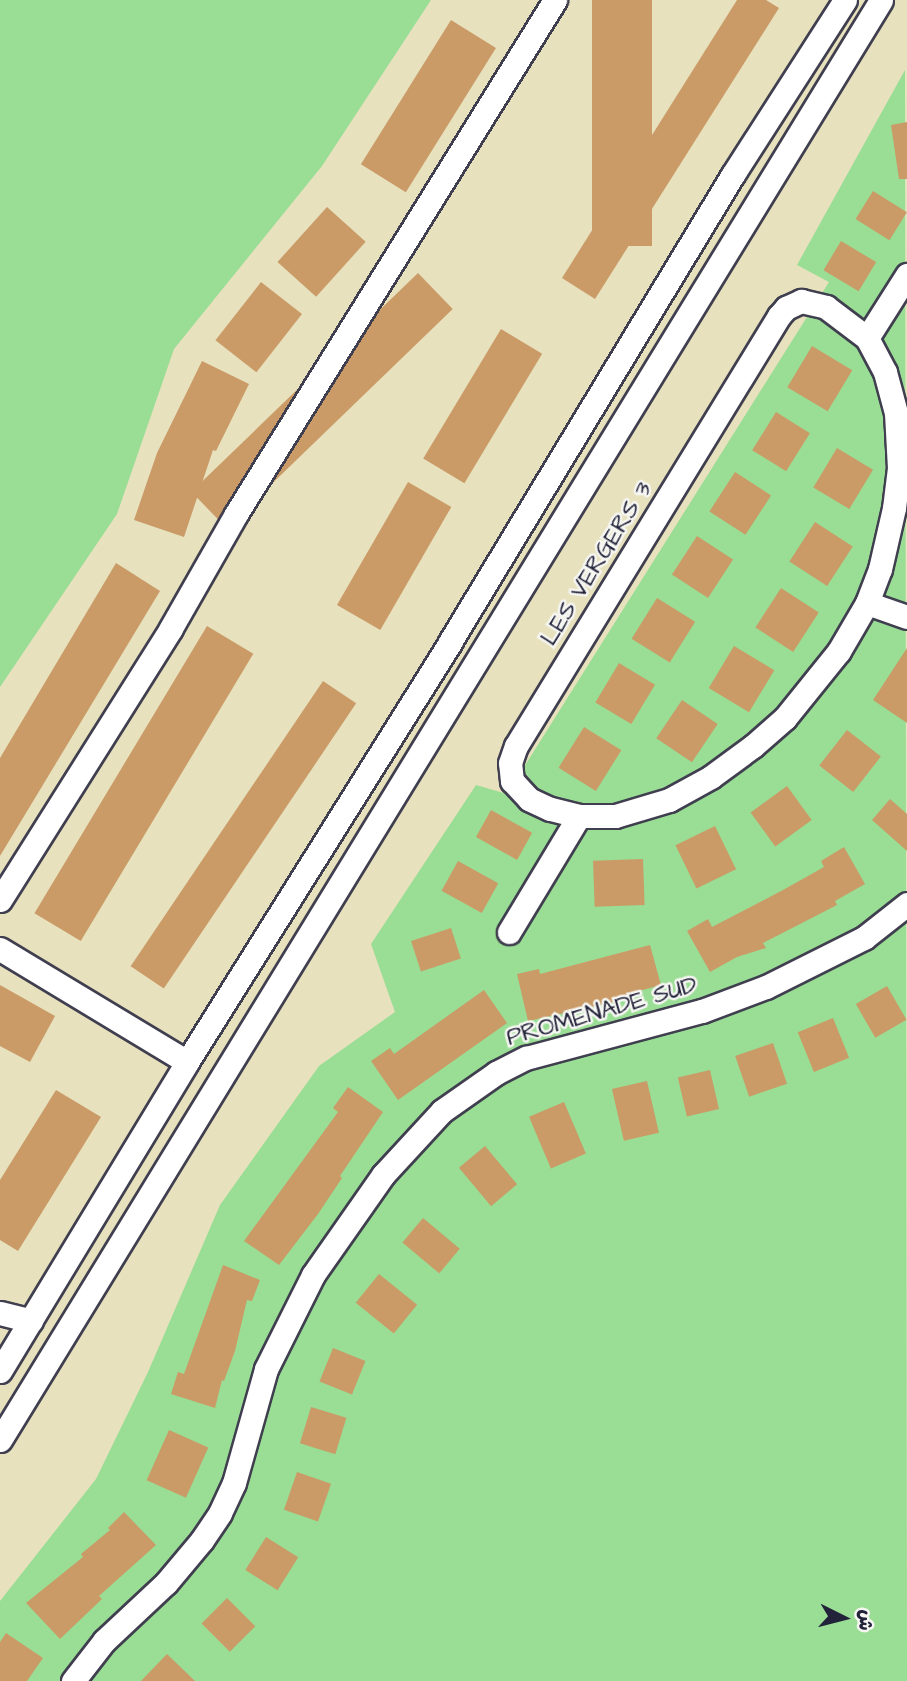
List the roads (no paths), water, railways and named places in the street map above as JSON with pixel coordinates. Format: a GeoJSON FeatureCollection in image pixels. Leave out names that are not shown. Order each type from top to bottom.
{"type":"FeatureCollection","features":[{"type":"Feature","properties":{"kind":"street"},"geometry":{"type":"LineString","coordinates":[[0,900],[171,628],[236,514],[555,0]]}},
{"type":"Feature","properties":{"kind":"street"},"geometry":{"type":"LineString","coordinates":[[0,1371],[187,1062],[464,619],[732,176],[845,0]]}},
{"type":"Feature","properties":{"kind":"street"},"geometry":{"type":"LineString","coordinates":[[0,1440],[881,0]]}},
{"type":"Feature","properties":{"kind":"street"},"geometry":{"type":"LineString","coordinates":[[867,338],[907,275]]}},
{"type":"Feature","properties":{"kind":"street","name":"LES VERGERS 3"},"geometry":{"type":"LineString","coordinates":[[794,303],[817,303],[837,313],[867,338],[880,360],[892,392],[899,468],[888,539],[867,603],[839,651],[785,718],[732,763],[669,800],[615,816],[579,816],[550,809],[518,789],[510,775],[516,746],[779,316],[794,303]]}},
{"type":"Feature","properties":{"kind":"street"},"geometry":{"type":"LineString","coordinates":[[867,603],[907,617]]}},
{"type":"Feature","properties":{"kind":"street"},"geometry":{"type":"LineString","coordinates":[[509,932],[579,816]]}},
{"type":"Feature","properties":{"kind":"street","name":"PROMENADE SUD"},"geometry":{"type":"LineString","coordinates":[[73,1681],[104,1642],[166,1583],[202,1540],[220,1513],[234,1483],[266,1369],[313,1275],[383,1175],[442,1111],[496,1073],[526,1058],[702,1012],[766,987],[864,937],[907,904]]}},
{"type":"Feature","properties":{"kind":"street"},"geometry":{"type":"LineString","coordinates":[[0,950],[187,1062]]}},
{"type":"Feature","properties":{"kind":"street"},"geometry":{"type":"LineString","coordinates":[[0,1313],[31,1321]]}}]}
